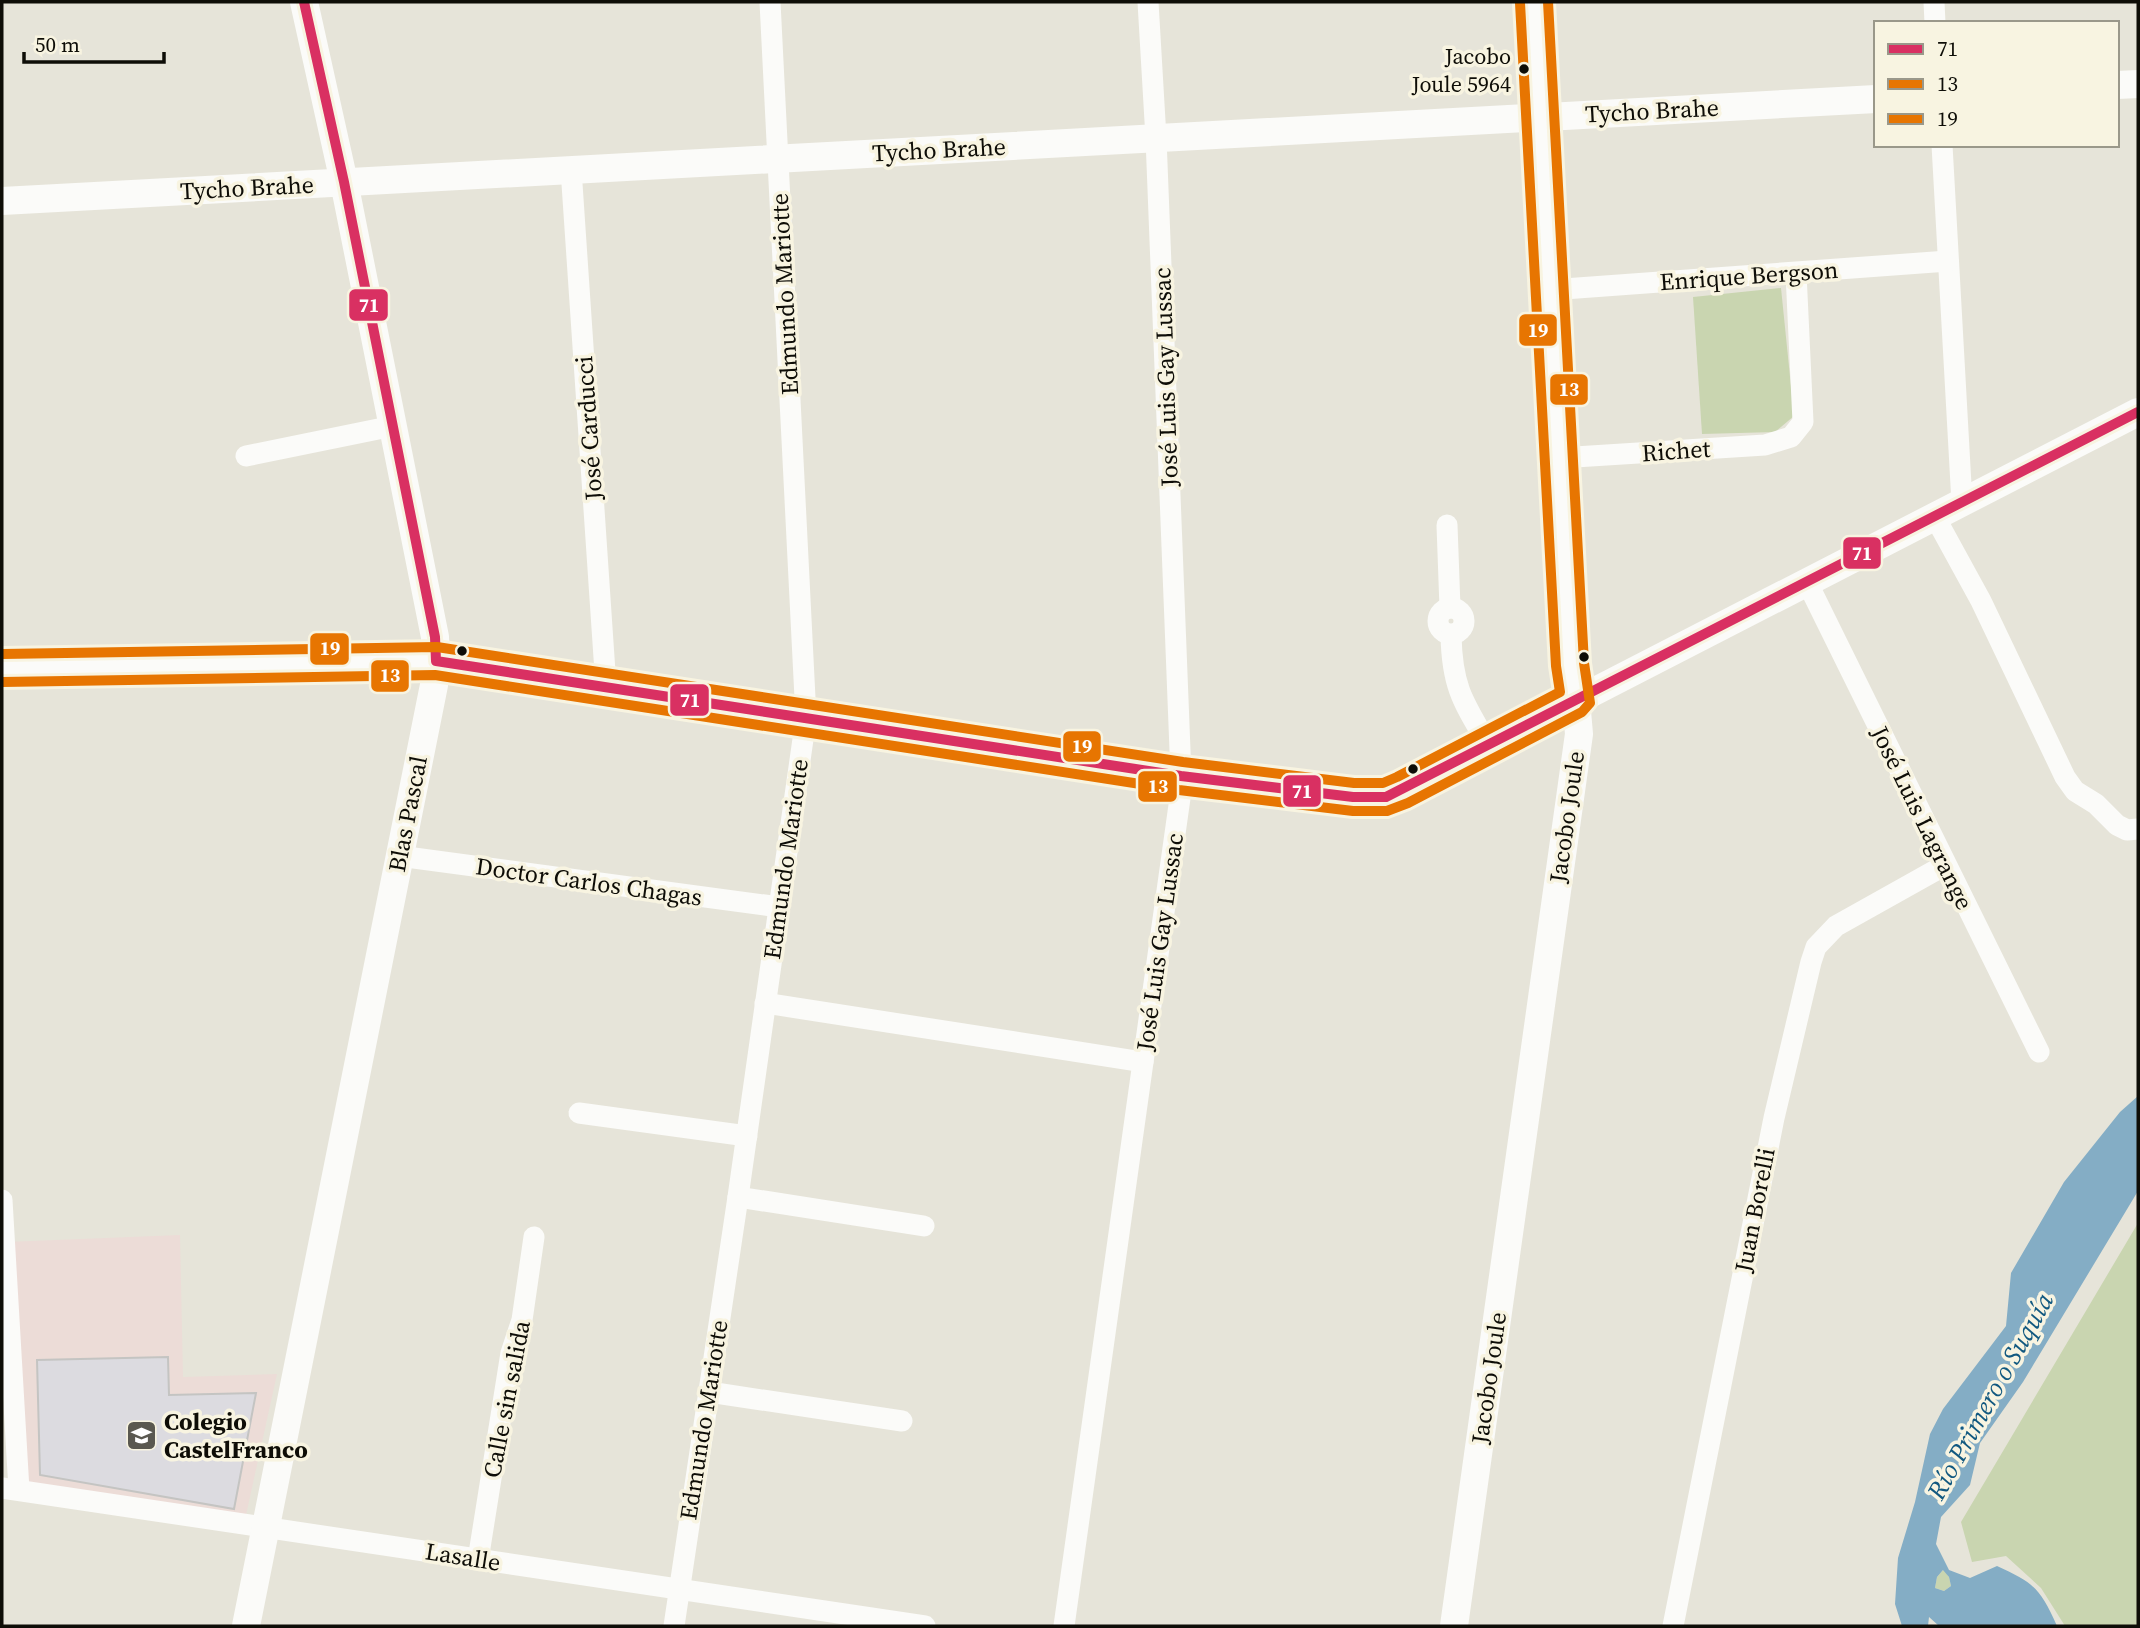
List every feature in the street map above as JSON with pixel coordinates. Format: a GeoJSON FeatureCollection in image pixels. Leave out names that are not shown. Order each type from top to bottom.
{"type":"FeatureCollection","features":[{"type":"Feature","properties":{"kind":"main road","name":"Blas Pascal"},"geometry":{"type":"LineString","coordinates":[[246,1626],[434,685],[436,661],[435,637],[393,426],[344,182],[304,2]]}},
{"type":"Feature","properties":{"kind":"main road"},"geometry":{"type":"LineString","coordinates":[[2119,85],[2138,84]]}},
{"type":"Feature","properties":{"kind":"main road","name":"Tycho Brahe"},"geometry":{"type":"LineString","coordinates":[[2,201],[1874,99]]}},
{"type":"Feature","properties":{"kind":"main road"},"geometry":{"type":"LineString","coordinates":[[2,668],[436,661],[1181,776],[1368,798],[1386,797],[2138,412]]}},
{"type":"Feature","properties":{"kind":"main road","name":"Jacobo Joule"},"geometry":{"type":"LineString","coordinates":[[1454,1626],[1579,734],[1576,700]]}},
{"type":"Feature","properties":{"kind":"street","name":"Edmundo Mariotte"},"geometry":{"type":"LineString","coordinates":[[674,1626],[806,718],[770,2]]}},
{"type":"Feature","properties":{"kind":"street","name":"José Luis Gay Lussac"},"geometry":{"type":"LineString","coordinates":[[1064,1626],[1181,776],[1156,138],[1148,2]]}},
{"type":"Feature","properties":{"kind":"street","name":"Jacobo Joule"},"geometry":{"type":"LineString","coordinates":[[1534,2],[1570,665],[1576,700]]}},
{"type":"Feature","properties":{"kind":"street"},"geometry":{"type":"LineString","coordinates":[[1934,2],[1935,21]]}},
{"type":"Feature","properties":{"kind":"street"},"geometry":{"type":"LineString","coordinates":[[1942,147],[1962,503]]}},
{"type":"Feature","properties":{"kind":"street","name":"José Carducci"},"geometry":{"type":"LineString","coordinates":[[571,169],[606,687]]}},
{"type":"Feature","properties":{"kind":"street","name":"Enrique Bergson"},"geometry":{"type":"LineString","coordinates":[[1550,290],[1948,261]]}},
{"type":"Feature","properties":{"kind":"street","name":"Richet"},"geometry":{"type":"LineString","coordinates":[[1559,458],[1765,445],[1791,437],[1803,422],[1796,273]]}},
{"type":"Feature","properties":{"kind":"street"},"geometry":{"type":"LineString","coordinates":[[246,456],[393,426]]}},
{"type":"Feature","properties":{"kind":"street"},"geometry":{"type":"LineString","coordinates":[[1935,517],[1981,601],[2065,777],[2076,791],[2096,804],[2117,825],[2127,830],[2138,829]]}},
{"type":"Feature","properties":{"kind":"street"},"geometry":{"type":"LineString","coordinates":[[1447,524],[1450,608],[1461,612],[1464,624],[1457,633],[1451,635],[1452,664],[1458,690],[1489,746]]}},
{"type":"Feature","properties":{"kind":"street","name":"José Luis Lagrange"},"geometry":{"type":"LineString","coordinates":[[1807,582],[2039,1052]]}},
{"type":"Feature","properties":{"kind":"street","name":"Doctor Carlos Chagas"},"geometry":{"type":"LineString","coordinates":[[399,856],[779,907]]}},
{"type":"Feature","properties":{"kind":"street","name":"Juan Borelli"},"geometry":{"type":"LineString","coordinates":[[1673,1626],[1773,1118],[1816,947],[1836,926],[1945,865]]}},
{"type":"Feature","properties":{"kind":"street"},"geometry":{"type":"LineString","coordinates":[[765,1003],[1143,1062]]}},
{"type":"Feature","properties":{"kind":"street"},"geometry":{"type":"LineString","coordinates":[[579,1113],[747,1136]]}},
{"type":"Feature","properties":{"kind":"street"},"geometry":{"type":"LineString","coordinates":[[738,1197],[924,1226]]}},
{"type":"Feature","properties":{"kind":"street"},"geometry":{"type":"LineString","coordinates":[[2,1200],[10,1489]]}},
{"type":"Feature","properties":{"kind":"street","name":"Calle sin salida"},"geometry":{"type":"LineString","coordinates":[[478,1560],[511,1353],[522,1320],[534,1237]]}},
{"type":"Feature","properties":{"kind":"street"},"geometry":{"type":"LineString","coordinates":[[709,1392],[902,1421]]}},
{"type":"Feature","properties":{"kind":"street","name":"Lasalle"},"geometry":{"type":"LineString","coordinates":[[10,1489],[678,1589],[879,1623],[925,1626]]}},
{"type":"Feature","properties":{"kind":"shaded area","name":"Colegio CastelFranco"},"geometry":{"type":"Polygon","coordinates":[[[180,1235],[183,1377],[277,1374],[244,1524],[22,1495],[6,1242],[180,1235]]]}},
{"type":"Feature","properties":{"kind":"green space"},"geometry":{"type":"Polygon","coordinates":[[[1781,288],[1794,416],[1775,432],[1702,434],[1693,297],[1781,288]]]}},
{"type":"Feature","properties":{"kind":"green space"},"geometry":{"type":"Polygon","coordinates":[[[2138,1223],[2138,1626],[2065,1626],[2041,1588],[2006,1556],[1972,1562],[1961,1522],[2138,1223]]]}},
{"type":"Feature","properties":{"kind":"green space"},"geometry":{"type":"Polygon","coordinates":[[[1944,1569],[1951,1586],[1944,1591],[1935,1588],[1937,1577],[1944,1569]]]}},
{"type":"Feature","properties":{"kind":"water","name":"Río Primero o Suquía"},"geometry":{"type":"Polygon","coordinates":[[[2138,1096],[2138,1191],[2023,1382],[1980,1443],[1970,1485],[1941,1517],[1936,1544],[1949,1570],[1970,1578],[1997,1566],[2028,1582],[2046,1603],[2057,1626],[1939,1626],[1929,1617],[1928,1626],[1902,1626],[1895,1604],[1898,1558],[1915,1502],[1930,1434],[1943,1409],[2006,1326],[2011,1273],[2064,1182],[2120,1112],[2138,1096]],[[1943,1570],[1937,1577],[1935,1588],[1944,1591],[1951,1586],[1949,1577],[1943,1570]]]}},
{"type":"Feature","properties":{"kind":"building"},"geometry":{"type":"Polygon","coordinates":[[[168,1357],[169,1395],[256,1393],[234,1509],[40,1475],[37,1360],[168,1357]]]}},
{"type":"Feature","properties":{"kind":"transit line","name":"71"},"geometry":{"type":"LineString","coordinates":[[304,2],[344,182],[435,637],[436,661],[1181,776],[1353,797],[1386,797],[2138,412]]}},
{"type":"Feature","properties":{"kind":"transit line","name":"13"},"geometry":{"type":"LineString","coordinates":[[2,682],[435,675],[1179,790],[1353,811],[1387,811],[1408,803],[1582,712],[1590,703],[1584,663],[1548,2]]}},
{"type":"Feature","properties":{"kind":"transit line","name":"19"},"geometry":{"type":"LineString","coordinates":[[2,654],[437,647],[1183,762],[1354,783],[1383,783],[1397,777],[1560,692],[1556,666],[1520,3]]}},
{"type":"Feature","properties":{"kind":"place","name":"Jacobo Joule 5964"},"geometry":{"type":"Point","coordinates":[1524,69]}},
{"type":"Feature","properties":{"kind":"place","name":"Colegio CastelFranco"},"geometry":{"type":"Point","coordinates":[141,1436]}}]}
